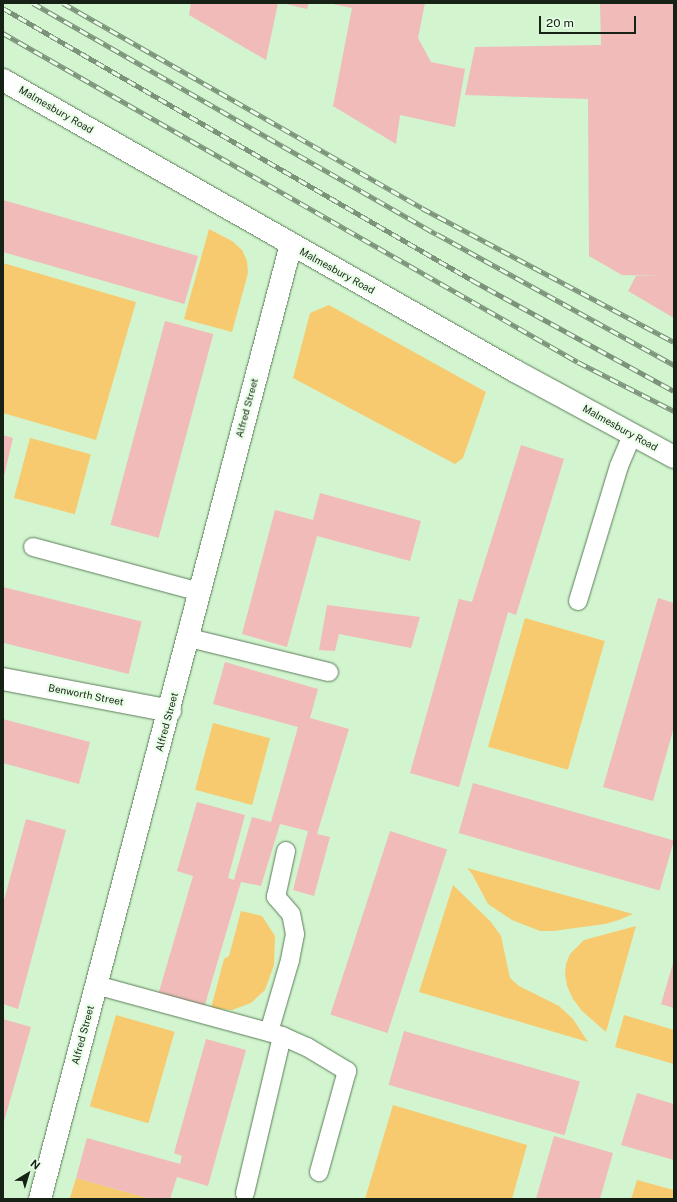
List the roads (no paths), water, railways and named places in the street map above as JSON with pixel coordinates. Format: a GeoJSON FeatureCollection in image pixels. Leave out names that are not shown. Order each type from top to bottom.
{"type":"FeatureCollection","features":[{"type":"Feature","properties":{"kind":"street","name":"Malmesbury Road"},"geometry":{"type":"LineString","coordinates":[[3,80],[291,244],[674,457]]}},
{"type":"Feature","properties":{"kind":"street","name":"Alfred Street"},"geometry":{"type":"LineString","coordinates":[[40,1199],[170,711],[291,244]]}},
{"type":"Feature","properties":{"kind":"street","name":"Benworth Street"},"geometry":{"type":"LineString","coordinates":[[3,679],[170,711]]}},
{"type":"Feature","properties":{"kind":"lane"},"geometry":{"type":"LineString","coordinates":[[578,601],[619,466],[632,435]]}},
{"type":"Feature","properties":{"kind":"lane"},"geometry":{"type":"LineString","coordinates":[[33,547],[200,592]]}},
{"type":"Feature","properties":{"kind":"lane"},"geometry":{"type":"LineString","coordinates":[[189,638],[329,672]]}},
{"type":"Feature","properties":{"kind":"lane"},"geometry":{"type":"LineString","coordinates":[[245,1193],[295,934],[291,914],[276,897],[286,851]]}},
{"type":"Feature","properties":{"kind":"lane"},"geometry":{"type":"LineString","coordinates":[[96,985],[275,1034],[306,1047],[347,1072],[319,1172]]}},
{"type":"Feature","properties":{"kind":"railway"},"geometry":{"type":"LineString","coordinates":[[33,3],[437,234],[674,365]]}},
{"type":"Feature","properties":{"kind":"railway"},"geometry":{"type":"LineString","coordinates":[[63,3],[422,208],[674,342]]}},
{"type":"Feature","properties":{"kind":"railway"},"geometry":{"type":"LineString","coordinates":[[3,8],[472,280],[674,391]]}},
{"type":"Feature","properties":{"kind":"railway"},"geometry":{"type":"LineString","coordinates":[[3,33],[578,362],[674,411]]}}]}
